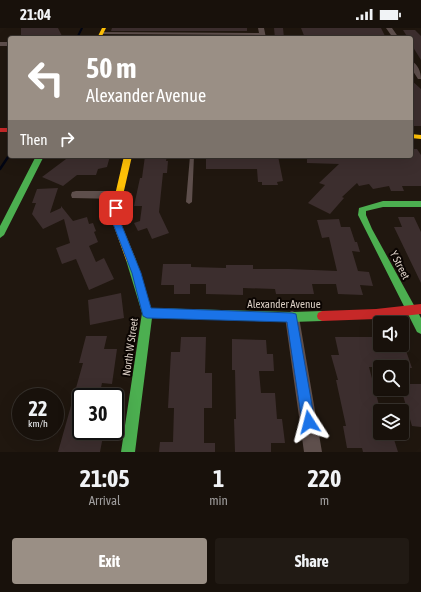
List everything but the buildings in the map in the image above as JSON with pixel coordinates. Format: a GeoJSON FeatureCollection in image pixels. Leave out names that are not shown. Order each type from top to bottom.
{"type":"FeatureCollection","features":[{"type":"Feature","properties":{"kind":"street"},"geometry":{"type":"LineString","coordinates":[[413,66],[421,77]]}},
{"type":"Feature","properties":{"kind":"street"},"geometry":{"type":"LineString","coordinates":[[0,235],[39,158]]}},
{"type":"Feature","properties":{"kind":"street","name":"North W Street"},"geometry":{"type":"LineString","coordinates":[[127,158],[118,195],[116,221],[136,273],[147,313],[128,452]]}},
{"type":"Feature","properties":{"kind":"street"},"geometry":{"type":"LineString","coordinates":[[76,195],[118,195]]}},
{"type":"Feature","properties":{"kind":"street","name":"Y Street"},"geometry":{"type":"LineString","coordinates":[[421,204],[369,205],[362,210],[362,215],[368,229],[421,329]]}},
{"type":"Feature","properties":{"kind":"street","name":"Alexander Avenue"},"geometry":{"type":"LineString","coordinates":[[147,313],[292,317],[376,314],[421,309]]}},
{"type":"Feature","properties":{"kind":"street"},"geometry":{"type":"LineString","coordinates":[[292,317],[313,452]]}},
{"type":"Feature","properties":{"kind":"lane"},"geometry":{"type":"LineString","coordinates":[[102,33],[262,33]]}},
{"type":"Feature","properties":{"kind":"lane"},"geometry":{"type":"LineString","coordinates":[[189,202],[192,158]]}},
{"type":"Feature","properties":{"kind":"waterway"},"geometry":{"type":"LineString","coordinates":[[78,36],[82,28]]}},
{"type":"Feature","properties":{"kind":"waterway"},"geometry":{"type":"LineString","coordinates":[[0,169],[8,157]]}},
{"type":"Feature","properties":{"kind":"traffic: fast"},"geometry":{"type":"LineString","coordinates":[[0,235],[39,158]]}},
{"type":"Feature","properties":{"kind":"traffic: fast"},"geometry":{"type":"LineString","coordinates":[[421,204],[383,204],[362,210],[362,215],[368,229],[421,329]]}},
{"type":"Feature","properties":{"kind":"traffic: fast"},"geometry":{"type":"LineString","coordinates":[[128,452],[147,313],[131,260]]}},
{"type":"Feature","properties":{"kind":"traffic: fast"},"geometry":{"type":"LineString","coordinates":[[147,313],[292,317],[322,316]]}},
{"type":"Feature","properties":{"kind":"traffic: slow"},"geometry":{"type":"LineString","coordinates":[[100,36],[104,28]]}},
{"type":"Feature","properties":{"kind":"traffic: slow"},"geometry":{"type":"LineString","coordinates":[[413,136],[421,137]]}},
{"type":"Feature","properties":{"kind":"traffic: slow"},"geometry":{"type":"LineString","coordinates":[[128,158],[116,208],[116,221],[131,260]]}},
{"type":"Feature","properties":{"kind":"traffic: jam"},"geometry":{"type":"LineString","coordinates":[[0,130],[8,130]]}},
{"type":"Feature","properties":{"kind":"traffic: jam"},"geometry":{"type":"LineString","coordinates":[[322,316],[376,314],[421,309]]}},
{"type":"Feature","properties":{"kind":"route"},"geometry":{"type":"LineString","coordinates":[[116,208],[116,221],[136,273],[147,313],[292,317],[309,422]]}}]}
